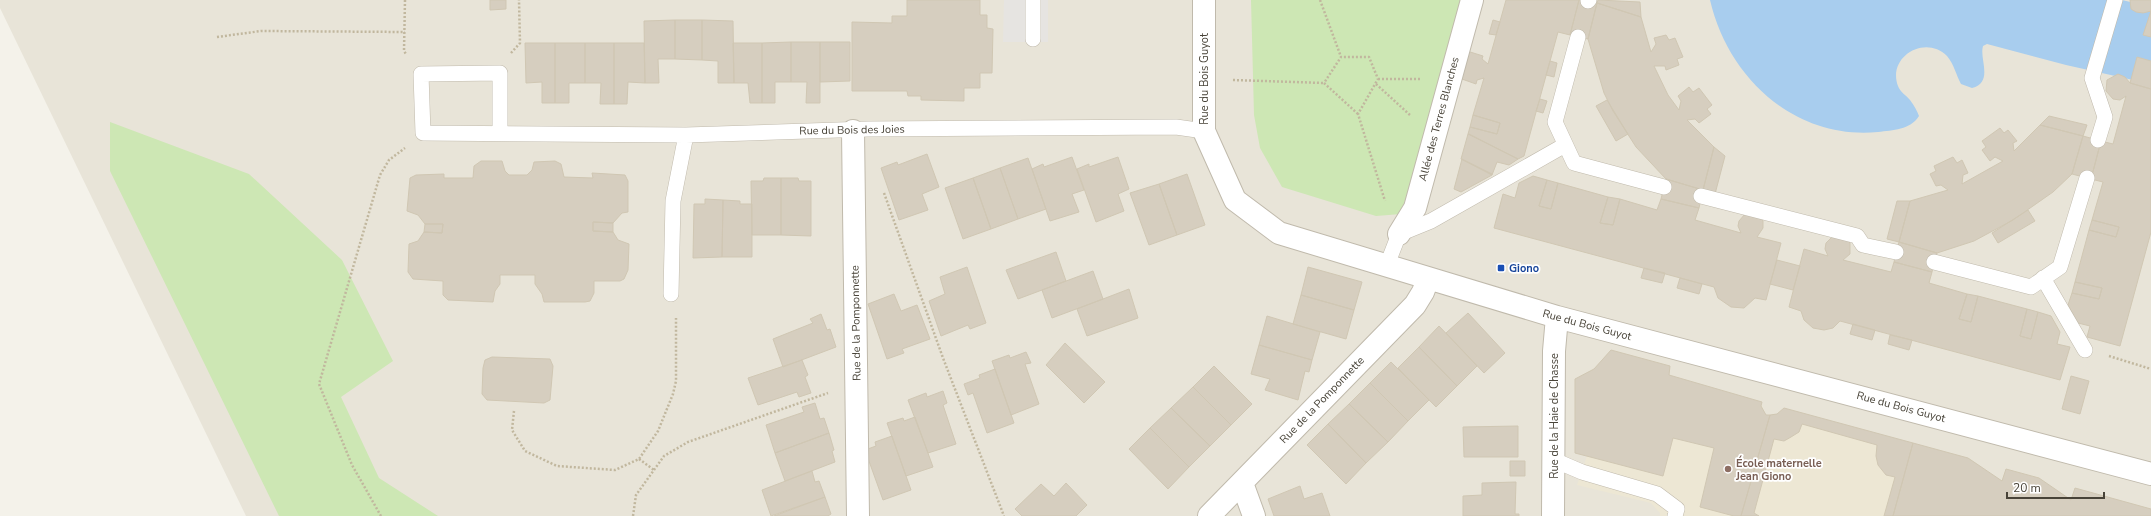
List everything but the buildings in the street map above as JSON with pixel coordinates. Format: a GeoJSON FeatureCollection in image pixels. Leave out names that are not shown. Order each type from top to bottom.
{"type":"FeatureCollection","features":[{"type":"Feature","properties":{"kind":"street","name":"Rue du Bois Guyot"},"geometry":{"type":"LineString","coordinates":[[1204,0],[1204,132],[1235,200],[1279,233],[1557,317],[2151,474]]}},
{"type":"Feature","properties":{"kind":"street","name":"Allée des Terres Blanches"},"geometry":{"type":"LineString","coordinates":[[1401,229],[1415,208],[1472,0]]}},
{"type":"Feature","properties":{"kind":"street","name":"Rue de la Pomponnette"},"geometry":{"type":"LineString","coordinates":[[853,130],[858,516]]}},
{"type":"Feature","properties":{"kind":"street","name":"Rue de la Pomponnette"},"geometry":{"type":"LineString","coordinates":[[1208,516],[1415,305],[1423,292],[1428,278]]}},
{"type":"Feature","properties":{"kind":"street","name":"Rue de la Haie de Chasse"},"geometry":{"type":"LineString","coordinates":[[1553,516],[1554,351],[1557,317]]}},
{"type":"Feature","properties":{"kind":"street"},"geometry":{"type":"LineString","coordinates":[[1242,483],[1254,516]]}},
{"type":"Feature","properties":{"kind":"lane"},"geometry":{"type":"LineString","coordinates":[[1033,0],[1033,40]]}},
{"type":"Feature","properties":{"kind":"lane"},"geometry":{"type":"LineString","coordinates":[[2098,140],[2105,116],[2092,78],[2115,0]]}},
{"type":"Feature","properties":{"kind":"lane"},"geometry":{"type":"LineString","coordinates":[[1578,37],[1555,122],[1574,163],[1664,187]]}},
{"type":"Feature","properties":{"kind":"lane"},"geometry":{"type":"LineString","coordinates":[[423,133],[421,74],[500,73],[500,133]]}},
{"type":"Feature","properties":{"kind":"lane","name":"Rue du Bois des Joies"},"geometry":{"type":"LineString","coordinates":[[423,133],[686,135],[853,130],[1176,127],[1204,132]]}},
{"type":"Feature","properties":{"kind":"lane"},"geometry":{"type":"LineString","coordinates":[[671,291],[673,201],[686,135]]}},
{"type":"Feature","properties":{"kind":"lane"},"geometry":{"type":"LineString","coordinates":[[1387,265],[1401,229],[1431,221],[1566,144]]}},
{"type":"Feature","properties":{"kind":"lane"},"geometry":{"type":"LineString","coordinates":[[1934,262],[2031,287],[2060,267],[2086,178]]}},
{"type":"Feature","properties":{"kind":"lane"},"geometry":{"type":"LineString","coordinates":[[1701,196],[1857,236],[1863,245],[1896,252]]}},
{"type":"Feature","properties":{"kind":"lane"},"geometry":{"type":"LineString","coordinates":[[2043,278],[2083,348]]}},
{"type":"Feature","properties":{"kind":"lane"},"geometry":{"type":"LineString","coordinates":[[1554,460],[1582,472],[1657,494],[1677,509],[1675,516]]}},
{"type":"Feature","properties":{"kind":"path"},"geometry":{"type":"LineString","coordinates":[[405,0],[404,51],[421,74]]}},
{"type":"Feature","properties":{"kind":"path"},"geometry":{"type":"LineString","coordinates":[[494,73],[520,43],[519,0]]}},
{"type":"Feature","properties":{"kind":"path"},"geometry":{"type":"LineString","coordinates":[[1320,0],[1341,57]]}},
{"type":"Feature","properties":{"kind":"path"},"geometry":{"type":"LineString","coordinates":[[217,37],[262,31],[404,32]]}},
{"type":"Feature","properties":{"kind":"path"},"geometry":{"type":"LineString","coordinates":[[1341,57],[1369,57],[1378,79],[1358,114]]}},
{"type":"Feature","properties":{"kind":"path"},"geometry":{"type":"LineString","coordinates":[[1341,57],[1324,83],[1358,114],[1391,217],[1401,229]]}},
{"type":"Feature","properties":{"kind":"path"},"geometry":{"type":"LineString","coordinates":[[1378,79],[1440,78],[1449,80]]}},
{"type":"Feature","properties":{"kind":"path"},"geometry":{"type":"LineString","coordinates":[[1376,84],[1424,127],[1436,129]]}},
{"type":"Feature","properties":{"kind":"path"},"geometry":{"type":"LineString","coordinates":[[381,516],[352,465],[318,384],[380,175],[389,160],[423,133]]}},
{"type":"Feature","properties":{"kind":"path"},"geometry":{"type":"LineString","coordinates":[[881,185],[943,358],[1004,516]]}},
{"type":"Feature","properties":{"kind":"path"},"geometry":{"type":"LineString","coordinates":[[514,411],[512,430],[525,451],[557,466],[615,470],[639,459],[658,431],[676,381],[677,294],[671,291]]}},
{"type":"Feature","properties":{"kind":"path"},"geometry":{"type":"LineString","coordinates":[[2083,348],[2087,343],[2094,352],[2151,369]]}},
{"type":"Feature","properties":{"kind":"path"},"geometry":{"type":"LineString","coordinates":[[633,516],[636,495],[664,456],[688,442],[857,383]]}},
{"type":"Feature","properties":{"kind":"path"},"geometry":{"type":"LineString","coordinates":[[639,459],[654,470]]}},
{"type":"Feature","properties":{"kind":"shaded area"},"geometry":{"type":"Polygon","coordinates":[[[0,0],[2151,0],[2151,516],[246,516],[0,8],[0,0]]]}},
{"type":"Feature","properties":{"kind":"shaded area"},"geometry":{"type":"Polygon","coordinates":[[[1004,0],[1048,0],[1048,42],[1003,42],[1004,0]]]}},
{"type":"Feature","properties":{"kind":"shaded area"},"geometry":{"type":"Polygon","coordinates":[[[1611,350],[1670,366],[1669,375],[1762,402],[1766,415],[1777,414],[1784,408],[1968,458],[2002,481],[2006,469],[2039,478],[2071,500],[2075,488],[2151,509],[2151,516],[1660,516],[1660,513],[1651,503],[1577,485],[1587,456],[1575,453],[1575,379],[1594,369],[1611,350]]]}},
{"type":"Feature","properties":{"kind":"green space"},"geometry":{"type":"Polygon","coordinates":[[[1251,0],[1466,0],[1401,214],[1376,216],[1282,187],[1260,148],[1254,115],[1251,0]]]}},
{"type":"Feature","properties":{"kind":"green space"},"geometry":{"type":"Polygon","coordinates":[[[110,122],[249,174],[342,260],[393,361],[341,397],[379,478],[438,516],[279,516],[110,171],[110,122]]]}},
{"type":"Feature","properties":{"kind":"water"},"geometry":{"type":"Polygon","coordinates":[[[1710,0],[2122,0],[2151,7],[2151,84],[2066,65],[1987,44],[1983,46],[1982,51],[1984,76],[1979,85],[1972,88],[1961,84],[1947,56],[1938,50],[1929,47],[1919,48],[1910,52],[1903,58],[1898,66],[1896,75],[1899,88],[1911,102],[1919,116],[1915,121],[1906,127],[1895,130],[1878,132],[1848,132],[1819,126],[1793,114],[1770,98],[1749,78],[1732,55],[1719,28],[1710,0]]]}},
{"type":"Feature","properties":{"kind":"place","name":"Giono"},"geometry":{"type":"Point","coordinates":[1501,268]}},
{"type":"Feature","properties":{"kind":"place","name":"École maternelle Jean Giono"},"geometry":{"type":"Point","coordinates":[1728,469]}}]}
